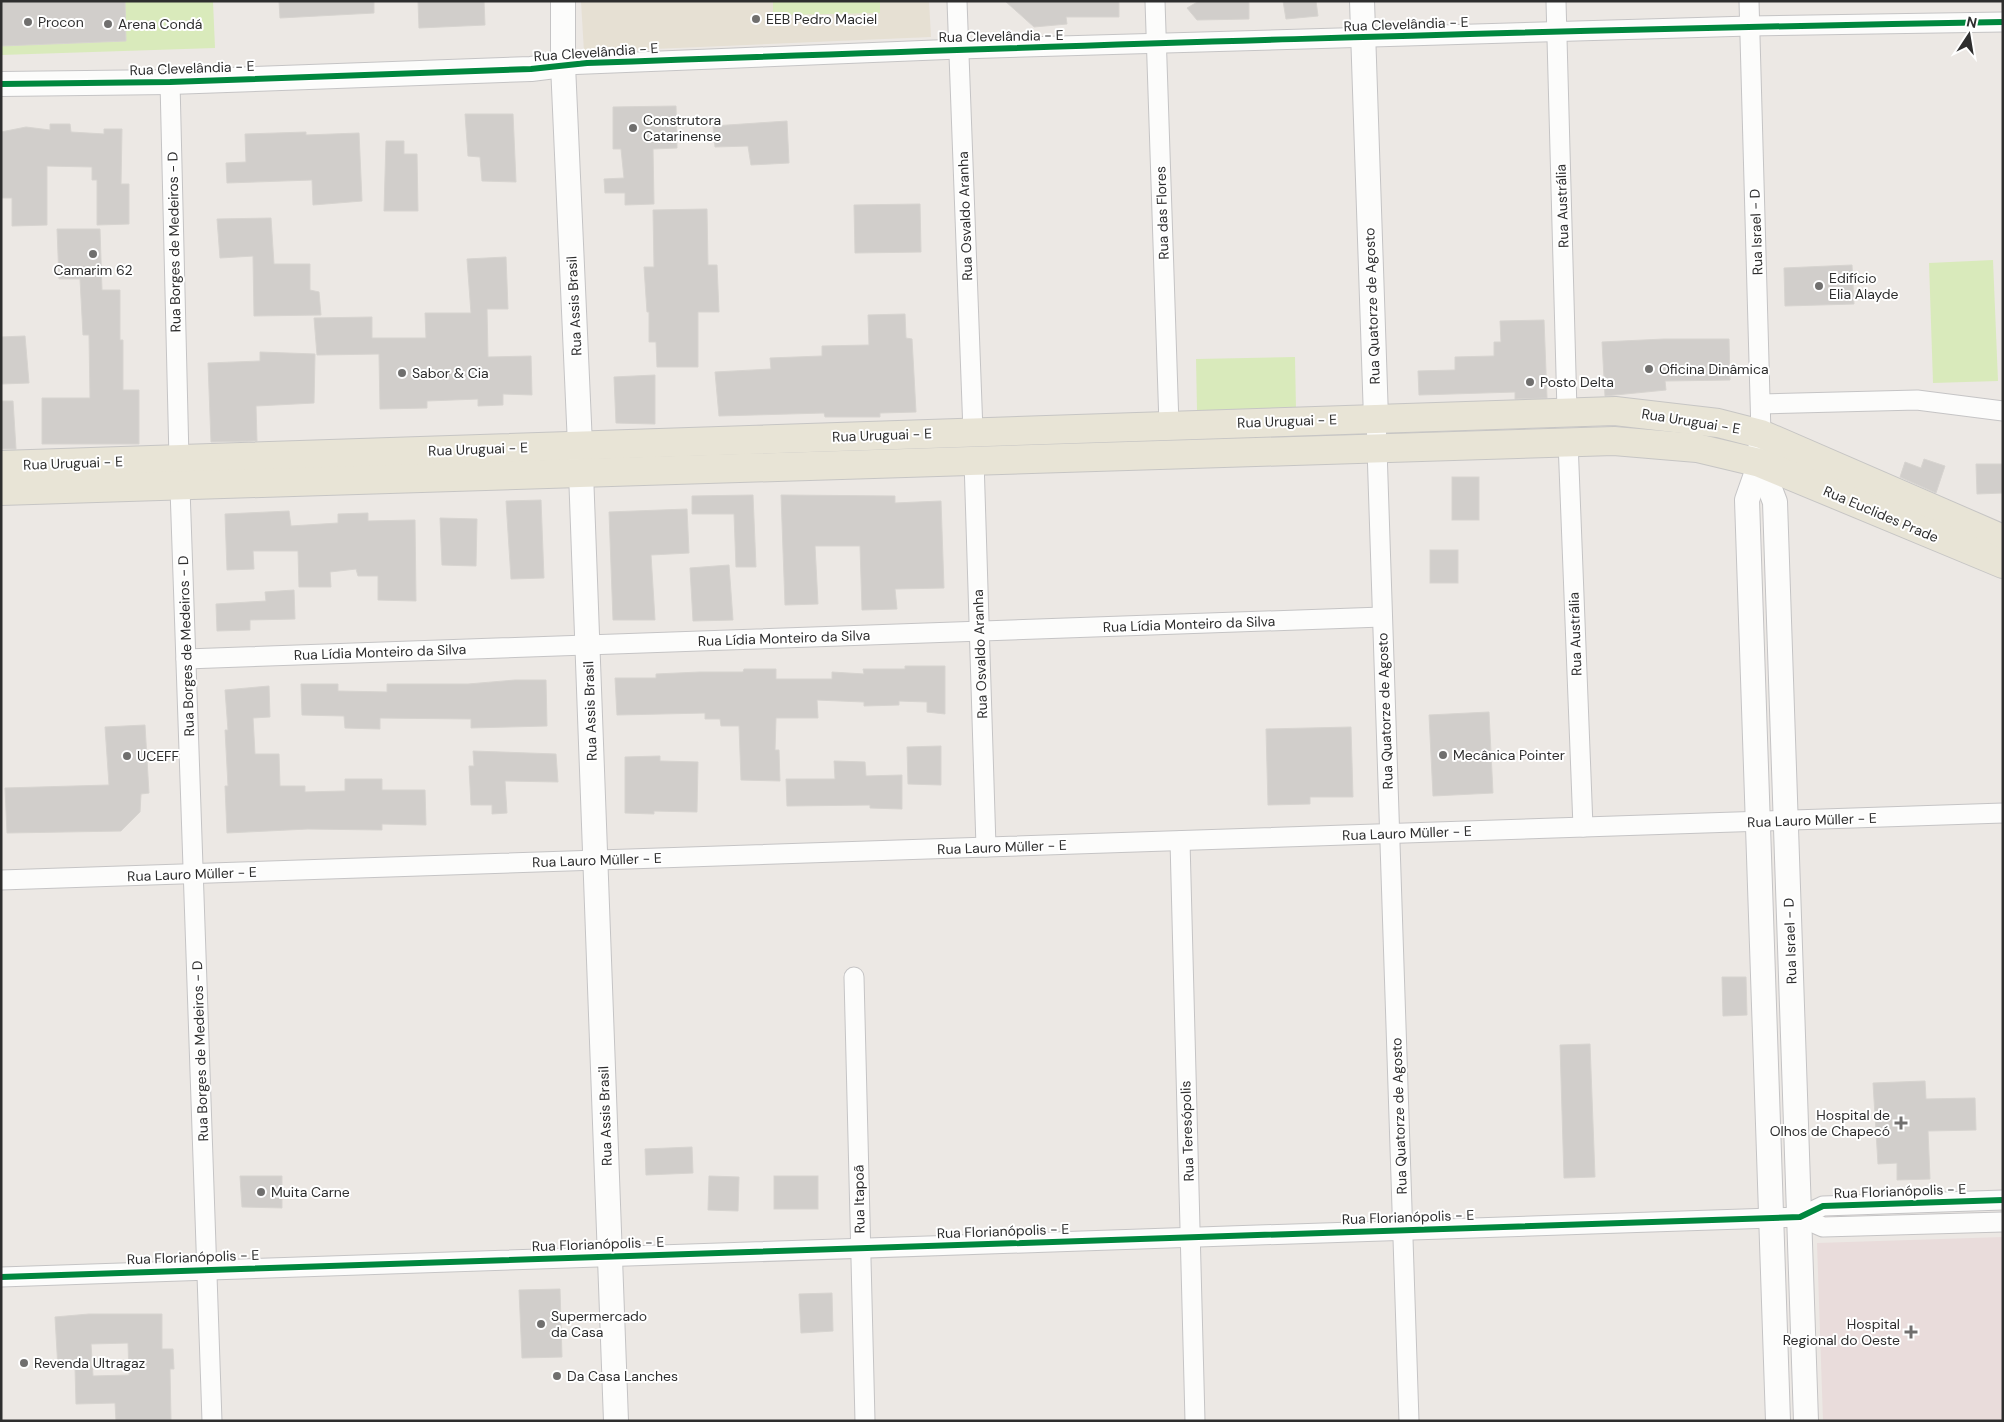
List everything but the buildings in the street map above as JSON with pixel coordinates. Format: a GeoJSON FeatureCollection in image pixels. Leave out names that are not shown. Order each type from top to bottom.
{"type":"FeatureCollection","features":[{"type":"Feature","properties":{"kind":"main road","name":"Rua Uruguai - E"},"geometry":{"type":"LineString","coordinates":[[1,491],[179,472],[580,445],[1567,411],[1616,411],[1663,415],[1718,423],[1762,434]]}},
{"type":"Feature","properties":{"kind":"main road","name":"Rua Euclides Prade"},"geometry":{"type":"LineString","coordinates":[[1762,434],[2003,539]]}},
{"type":"Feature","properties":{"kind":"main road","name":"Rua Uruguai - E"},"geometry":{"type":"LineString","coordinates":[[1,465],[179,472],[581,473],[1614,441],[1696,448],[1760,464]]}},
{"type":"Feature","properties":{"kind":"main road","name":"Rua Euclides Prade"},"geometry":{"type":"LineString","coordinates":[[1760,464],[2003,564]]}},
{"type":"Feature","properties":{"kind":"street","name":"Rua Assis Brasil"},"geometry":{"type":"LineString","coordinates":[[563,1],[563,65],[580,445],[616,1421]]}},
{"type":"Feature","properties":{"kind":"street","name":"Rua Osvaldo Aranha"},"geometry":{"type":"LineString","coordinates":[[957,1],[973,432]]}},
{"type":"Feature","properties":{"kind":"street","name":"Rua das Flores"},"geometry":{"type":"LineString","coordinates":[[1155,1],[1169,425]]}},
{"type":"Feature","properties":{"kind":"street","name":"Rua Quatorze de Agosto"},"geometry":{"type":"LineString","coordinates":[[1362,1],[1409,1421]]}},
{"type":"Feature","properties":{"kind":"street","name":"Rua Austrália"},"geometry":{"type":"LineString","coordinates":[[1556,1],[1567,411]]}},
{"type":"Feature","properties":{"kind":"street","name":"Rua Israel - D"},"geometry":{"type":"LineString","coordinates":[[1749,1],[1762,434],[1760,464],[1747,500],[1778,1421]]}},
{"type":"Feature","properties":{"kind":"street","name":"Rua Clevelândia - E"},"geometry":{"type":"LineString","coordinates":[[1,84],[170,82],[531,69],[563,65],[959,49],[1157,45],[1750,26],[2003,22]]}},
{"type":"Feature","properties":{"kind":"street","name":"Rua Borges de Medeiros - D"},"geometry":{"type":"LineString","coordinates":[[170,82],[179,472],[195,874],[212,1421]]}},
{"type":"Feature","properties":{"kind":"street"},"geometry":{"type":"LineString","coordinates":[[1762,404],[1917,400],[2003,411]]}},
{"type":"Feature","properties":{"kind":"street","name":"Rua Austrália"},"geometry":{"type":"LineString","coordinates":[[1568,442],[1583,827]]}},
{"type":"Feature","properties":{"kind":"street","name":"Rua Osvaldo Aranha"},"geometry":{"type":"LineString","coordinates":[[974,460],[986,847]]}},
{"type":"Feature","properties":{"kind":"street","name":"Rua Israel - D"},"geometry":{"type":"LineString","coordinates":[[1760,464],[1775,502],[1806,1421]]}},
{"type":"Feature","properties":{"kind":"street","name":"Rua Lídia Monteiro da Silva"},"geometry":{"type":"LineString","coordinates":[[186,659],[1382,617]]}},
{"type":"Feature","properties":{"kind":"street","name":"Rua Lauro Müller - E"},"geometry":{"type":"LineString","coordinates":[[1,880],[2003,813]]}},
{"type":"Feature","properties":{"kind":"street","name":"Rua Teresópolis"},"geometry":{"type":"LineString","coordinates":[[1180,841],[1195,1421]]}},
{"type":"Feature","properties":{"kind":"street","name":"Rua Itapoã"},"geometry":{"type":"LineString","coordinates":[[854,977],[865,1421]]}},
{"type":"Feature","properties":{"kind":"street","name":"Rua Florianópolis - E"},"geometry":{"type":"LineString","coordinates":[[1,1277],[1800,1217],[1823,1206],[2003,1200]]}},
{"type":"Feature","properties":{"kind":"street","name":"Rua Florianópolis - E"},"geometry":{"type":"LineString","coordinates":[[1800,1217],[1822,1227],[2003,1222]]}},
{"type":"Feature","properties":{"kind":"shaded area","name":"EEB Pedro Maciel"},"geometry":{"type":"Polygon","coordinates":[[[581,1],[929,1],[931,37],[584,52],[581,1]]]}},
{"type":"Feature","properties":{"kind":"shaded area","name":"Hospital Regional do Oeste"},"geometry":{"type":"Polygon","coordinates":[[[2003,1237],[2003,1421],[1823,1421],[1817,1243],[2003,1237]]]}},
{"type":"Feature","properties":{"kind":"green space","name":"Arena Condá"},"geometry":{"type":"Polygon","coordinates":[[[1,1],[213,1],[215,48],[1,55],[1,1]]]}},
{"type":"Feature","properties":{"kind":"green space"},"geometry":{"type":"Polygon","coordinates":[[[773,1],[880,1],[880,13],[773,15],[773,1]]]}},
{"type":"Feature","properties":{"kind":"green space"},"geometry":{"type":"Polygon","coordinates":[[[1993,260],[1998,381],[1933,383],[1929,263],[1993,260]]]}},
{"type":"Feature","properties":{"kind":"green space"},"geometry":{"type":"Polygon","coordinates":[[[1295,357],[1296,409],[1197,411],[1196,359],[1295,357]]]}},
{"type":"Feature","properties":{"kind":"cycle path"},"geometry":{"type":"LineString","coordinates":[[1,84],[170,82],[531,69],[587,63],[1295,39],[2003,22]]}},
{"type":"Feature","properties":{"kind":"cycle path"},"geometry":{"type":"LineString","coordinates":[[1,1277],[1800,1217],[1823,1206],[2003,1200]]}},
{"type":"Feature","properties":{"kind":"place","name":"EEB Pedro Maciel"},"geometry":{"type":"Point","coordinates":[756,19]}},
{"type":"Feature","properties":{"kind":"place","name":"Procon"},"geometry":{"type":"Point","coordinates":[28,22]}},
{"type":"Feature","properties":{"kind":"place","name":"Arena Condá"},"geometry":{"type":"Point","coordinates":[108,24]}},
{"type":"Feature","properties":{"kind":"place","name":"Construtora Catarinense"},"geometry":{"type":"Point","coordinates":[633,128]}},
{"type":"Feature","properties":{"kind":"place","name":"Camarim 62"},"geometry":{"type":"Point","coordinates":[93,254]}},
{"type":"Feature","properties":{"kind":"place","name":"Edifício Elia Alayde"},"geometry":{"type":"Point","coordinates":[1819,286]}},
{"type":"Feature","properties":{"kind":"place","name":"Oficina Dinâmica"},"geometry":{"type":"Point","coordinates":[1649,369]}},
{"type":"Feature","properties":{"kind":"place","name":"Sabor & Cia"},"geometry":{"type":"Point","coordinates":[402,373]}},
{"type":"Feature","properties":{"kind":"place","name":"Posto Delta"},"geometry":{"type":"Point","coordinates":[1530,382]}},
{"type":"Feature","properties":{"kind":"place","name":"Mecânica Pointer"},"geometry":{"type":"Point","coordinates":[1443,755]}},
{"type":"Feature","properties":{"kind":"place","name":"UCEFF"},"geometry":{"type":"Point","coordinates":[127,756]}},
{"type":"Feature","properties":{"kind":"place","name":"Hospital de Olhos de Chapecó"},"geometry":{"type":"Point","coordinates":[1901,1123]}},
{"type":"Feature","properties":{"kind":"place","name":"Muita Carne"},"geometry":{"type":"Point","coordinates":[261,1192]}},
{"type":"Feature","properties":{"kind":"place","name":"Supermercado da Casa"},"geometry":{"type":"Point","coordinates":[541,1324]}},
{"type":"Feature","properties":{"kind":"place","name":"Hospital Regional do Oeste"},"geometry":{"type":"Point","coordinates":[1911,1332]}},
{"type":"Feature","properties":{"kind":"place","name":"Revenda Ultragaz"},"geometry":{"type":"Point","coordinates":[24,1363]}},
{"type":"Feature","properties":{"kind":"place","name":"Da Casa Lanches"},"geometry":{"type":"Point","coordinates":[557,1376]}}]}
